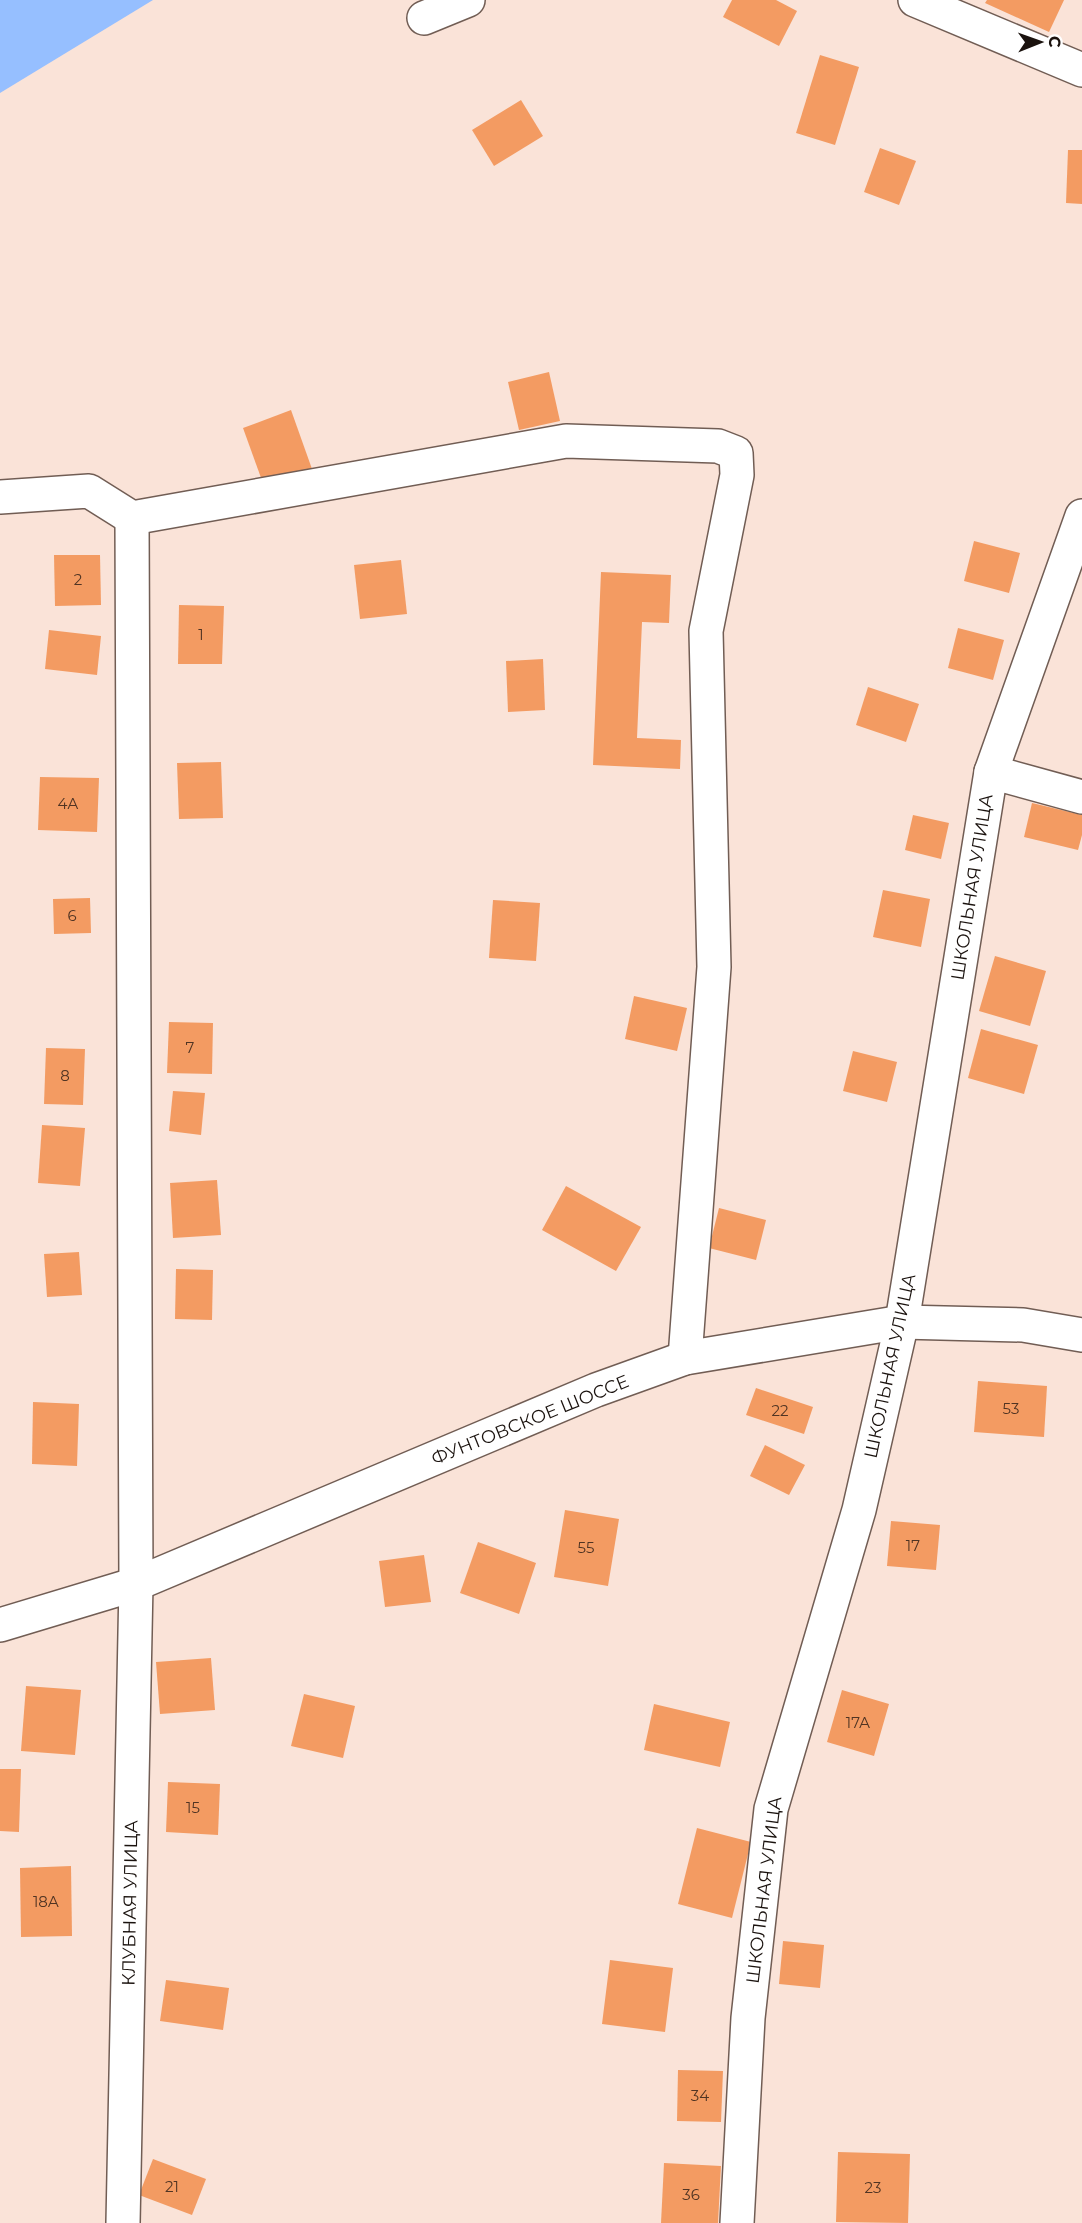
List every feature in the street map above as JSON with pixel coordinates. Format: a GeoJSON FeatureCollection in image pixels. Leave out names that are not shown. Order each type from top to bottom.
{"type":"FeatureCollection","features":[{"type":"Feature","properties":{"kind":"street"},"geometry":{"type":"LineString","coordinates":[[424,18],[468,0]]}},
{"type":"Feature","properties":{"kind":"street"},"geometry":{"type":"LineString","coordinates":[[915,0],[1082,70]]}},
{"type":"Feature","properties":{"kind":"street"},"geometry":{"type":"LineString","coordinates":[[0,497],[89,491],[132,519],[566,441],[718,446],[736,453],[737,475],[706,631],[714,967],[686,1358]]}},
{"type":"Feature","properties":{"kind":"street","name":"ШКОЛЬНАЯ УЛИЦА"},"geometry":{"type":"LineString","coordinates":[[737,2223],[748,2018],[771,1809],[859,1510],[902,1322],[991,772],[1082,516]]}},
{"type":"Feature","properties":{"kind":"street","name":"КЛУБНАЯ УЛИЦА"},"geometry":{"type":"LineString","coordinates":[[123,2223],[136,1584],[132,519]]}},
{"type":"Feature","properties":{"kind":"street"},"geometry":{"type":"LineString","coordinates":[[991,772],[1082,797]]}},
{"type":"Feature","properties":{"kind":"street","name":"ФУНТОВСКОЕ ШОССЕ"},"geometry":{"type":"LineString","coordinates":[[0,1625],[136,1584],[596,1390],[686,1358],[902,1322],[1023,1324],[1082,1335]]}},
{"type":"Feature","properties":{"kind":"water"},"geometry":{"type":"Polygon","coordinates":[[[0,0],[153,0],[0,93],[0,0]]]}},
{"type":"Feature","properties":{"kind":"building"},"geometry":{"type":"Polygon","coordinates":[[[732,0],[776,0],[797,11],[779,46],[723,17],[732,0]]]}},
{"type":"Feature","properties":{"kind":"building"},"geometry":{"type":"Polygon","coordinates":[[[987,0],[1064,0],[1049,32],[985,3],[987,0]]]}},
{"type":"Feature","properties":{"kind":"building"},"geometry":{"type":"Polygon","coordinates":[[[820,55],[859,67],[835,145],[796,133],[820,55]]]}},
{"type":"Feature","properties":{"kind":"building"},"geometry":{"type":"Polygon","coordinates":[[[521,100],[543,136],[494,166],[472,130],[521,100]]]}},
{"type":"Feature","properties":{"kind":"building"},"geometry":{"type":"Polygon","coordinates":[[[880,148],[916,161],[899,205],[864,192],[880,148]]]}},
{"type":"Feature","properties":{"kind":"building"},"geometry":{"type":"Polygon","coordinates":[[[1068,150],[1082,150],[1082,204],[1066,203],[1068,150]]]}},
{"type":"Feature","properties":{"kind":"building"},"geometry":{"type":"Polygon","coordinates":[[[549,372],[560,421],[519,430],[508,382],[549,372]]]}},
{"type":"Feature","properties":{"kind":"building"},"geometry":{"type":"Polygon","coordinates":[[[291,410],[312,469],[264,486],[243,428],[291,410]]]}},
{"type":"Feature","properties":{"kind":"building"},"geometry":{"type":"Polygon","coordinates":[[[974,541],[1020,553],[1009,593],[964,581],[974,541]]]}},
{"type":"Feature","properties":{"kind":"building"},"geometry":{"type":"Polygon","coordinates":[[[54,555],[100,555],[101,605],[55,606],[54,555]]]}},
{"type":"Feature","properties":{"kind":"building"},"geometry":{"type":"Polygon","coordinates":[[[401,560],[407,614],[360,619],[354,565],[401,560]]]}},
{"type":"Feature","properties":{"kind":"building"},"geometry":{"type":"Polygon","coordinates":[[[601,572],[671,575],[669,623],[642,622],[637,738],[681,740],[680,769],[593,765],[601,572]]]}},
{"type":"Feature","properties":{"kind":"building"},"geometry":{"type":"Polygon","coordinates":[[[179,605],[224,606],[222,664],[178,664],[179,605]]]}},
{"type":"Feature","properties":{"kind":"building"},"geometry":{"type":"Polygon","coordinates":[[[958,628],[1004,640],[993,680],[948,668],[958,628]]]}},
{"type":"Feature","properties":{"kind":"building"},"geometry":{"type":"Polygon","coordinates":[[[49,630],[101,636],[97,675],[45,669],[49,630]]]}},
{"type":"Feature","properties":{"kind":"building"},"geometry":{"type":"Polygon","coordinates":[[[543,659],[545,710],[508,712],[506,661],[543,659]]]}},
{"type":"Feature","properties":{"kind":"building"},"geometry":{"type":"Polygon","coordinates":[[[868,687],[919,704],[906,742],[856,725],[868,687]]]}},
{"type":"Feature","properties":{"kind":"building"},"geometry":{"type":"Polygon","coordinates":[[[221,762],[223,818],[179,819],[177,763],[221,762]]]}},
{"type":"Feature","properties":{"kind":"building"},"geometry":{"type":"Polygon","coordinates":[[[40,777],[99,778],[97,832],[38,830],[40,777]]]}},
{"type":"Feature","properties":{"kind":"building"},"geometry":{"type":"Polygon","coordinates":[[[1032,803],[1082,815],[1082,835],[1078,850],[1024,837],[1032,803]]]}},
{"type":"Feature","properties":{"kind":"building"},"geometry":{"type":"Polygon","coordinates":[[[913,815],[949,823],[941,859],[905,850],[913,815]]]}},
{"type":"Feature","properties":{"kind":"building"},"geometry":{"type":"Polygon","coordinates":[[[883,890],[930,899],[921,947],[873,937],[883,890]]]}},
{"type":"Feature","properties":{"kind":"building"},"geometry":{"type":"Polygon","coordinates":[[[90,898],[91,933],[54,934],[53,899],[90,898]]]}},
{"type":"Feature","properties":{"kind":"building"},"geometry":{"type":"Polygon","coordinates":[[[493,900],[540,903],[536,961],[489,958],[493,900]]]}},
{"type":"Feature","properties":{"kind":"building"},"geometry":{"type":"Polygon","coordinates":[[[995,956],[1046,971],[1030,1026],[979,1011],[995,956]]]}},
{"type":"Feature","properties":{"kind":"building"},"geometry":{"type":"Polygon","coordinates":[[[634,996],[687,1008],[677,1051],[625,1039],[634,996]]]}},
{"type":"Feature","properties":{"kind":"building"},"geometry":{"type":"Polygon","coordinates":[[[169,1022],[213,1023],[212,1074],[167,1073],[169,1022]]]}},
{"type":"Feature","properties":{"kind":"building"},"geometry":{"type":"Polygon","coordinates":[[[981,1029],[1038,1045],[1024,1094],[968,1078],[981,1029]]]}},
{"type":"Feature","properties":{"kind":"building"},"geometry":{"type":"Polygon","coordinates":[[[46,1048],[85,1049],[83,1105],[44,1104],[46,1048]]]}},
{"type":"Feature","properties":{"kind":"building"},"geometry":{"type":"Polygon","coordinates":[[[853,1051],[897,1062],[887,1102],[843,1091],[853,1051]]]}},
{"type":"Feature","properties":{"kind":"building"},"geometry":{"type":"Polygon","coordinates":[[[173,1091],[205,1093],[201,1135],[169,1131],[173,1091]]]}},
{"type":"Feature","properties":{"kind":"building"},"geometry":{"type":"Polygon","coordinates":[[[42,1125],[85,1128],[80,1186],[38,1183],[42,1125]]]}},
{"type":"Feature","properties":{"kind":"building"},"geometry":{"type":"Polygon","coordinates":[[[217,1180],[221,1235],[173,1238],[170,1183],[217,1180]]]}},
{"type":"Feature","properties":{"kind":"building"},"geometry":{"type":"Polygon","coordinates":[[[566,1186],[641,1227],[616,1271],[542,1230],[566,1186]]]}},
{"type":"Feature","properties":{"kind":"building"},"geometry":{"type":"Polygon","coordinates":[[[719,1208],[766,1220],[756,1260],[709,1248],[719,1208]]]}},
{"type":"Feature","properties":{"kind":"building"},"geometry":{"type":"Polygon","coordinates":[[[79,1252],[82,1295],[47,1297],[44,1254],[79,1252]]]}},
{"type":"Feature","properties":{"kind":"building"},"geometry":{"type":"Polygon","coordinates":[[[176,1269],[213,1270],[212,1320],[175,1319],[176,1269]]]}},
{"type":"Feature","properties":{"kind":"building"},"geometry":{"type":"Polygon","coordinates":[[[978,1381],[1047,1386],[1044,1437],[974,1432],[978,1381]]]}},
{"type":"Feature","properties":{"kind":"building"},"geometry":{"type":"Polygon","coordinates":[[[756,1388],[813,1407],[804,1434],[746,1415],[756,1388]]]}},
{"type":"Feature","properties":{"kind":"building"},"geometry":{"type":"Polygon","coordinates":[[[33,1402],[79,1404],[77,1466],[32,1464],[33,1402]]]}},
{"type":"Feature","properties":{"kind":"building"},"geometry":{"type":"Polygon","coordinates":[[[765,1445],[805,1465],[789,1495],[750,1476],[765,1445]]]}},
{"type":"Feature","properties":{"kind":"building"},"geometry":{"type":"Polygon","coordinates":[[[565,1510],[619,1519],[608,1586],[554,1577],[565,1510]]]}},
{"type":"Feature","properties":{"kind":"building"},"geometry":{"type":"Polygon","coordinates":[[[891,1521],[940,1525],[936,1570],[887,1566],[891,1521]]]}},
{"type":"Feature","properties":{"kind":"building"},"geometry":{"type":"Polygon","coordinates":[[[478,1542],[536,1563],[519,1614],[460,1593],[478,1542]]]}},
{"type":"Feature","properties":{"kind":"building"},"geometry":{"type":"Polygon","coordinates":[[[424,1555],[431,1602],[385,1607],[379,1561],[424,1555]]]}},
{"type":"Feature","properties":{"kind":"building"},"geometry":{"type":"Polygon","coordinates":[[[211,1658],[215,1710],[160,1714],[156,1662],[211,1658]]]}},
{"type":"Feature","properties":{"kind":"building"},"geometry":{"type":"Polygon","coordinates":[[[26,1686],[81,1690],[75,1755],[21,1751],[26,1686]]]}},
{"type":"Feature","properties":{"kind":"building"},"geometry":{"type":"Polygon","coordinates":[[[842,1690],[889,1704],[874,1756],[827,1742],[842,1690]]]}},
{"type":"Feature","properties":{"kind":"building"},"geometry":{"type":"Polygon","coordinates":[[[304,1694],[355,1706],[343,1758],[291,1746],[304,1694]]]}},
{"type":"Feature","properties":{"kind":"building"},"geometry":{"type":"Polygon","coordinates":[[[654,1704],[730,1722],[720,1767],[644,1750],[654,1704]]]}},
{"type":"Feature","properties":{"kind":"building"},"geometry":{"type":"Polygon","coordinates":[[[0,1769],[21,1769],[19,1832],[0,1831],[0,1769]]]}},
{"type":"Feature","properties":{"kind":"building"},"geometry":{"type":"Polygon","coordinates":[[[168,1782],[220,1784],[218,1835],[166,1832],[168,1782]]]}},
{"type":"Feature","properties":{"kind":"building"},"geometry":{"type":"Polygon","coordinates":[[[697,1828],[751,1842],[732,1918],[678,1904],[697,1828]]]}},
{"type":"Feature","properties":{"kind":"building"},"geometry":{"type":"Polygon","coordinates":[[[71,1866],[72,1936],[21,1937],[20,1868],[71,1866]]]}},
{"type":"Feature","properties":{"kind":"building"},"geometry":{"type":"Polygon","coordinates":[[[783,1941],[824,1945],[820,1988],[779,1984],[783,1941]]]}},
{"type":"Feature","properties":{"kind":"building"},"geometry":{"type":"Polygon","coordinates":[[[610,1960],[673,1968],[665,2032],[602,2024],[610,1960]]]}},
{"type":"Feature","properties":{"kind":"building"},"geometry":{"type":"Polygon","coordinates":[[[166,1980],[229,1988],[223,2030],[160,2021],[166,1980]]]}},
{"type":"Feature","properties":{"kind":"building"},"geometry":{"type":"Polygon","coordinates":[[[678,2070],[723,2071],[721,2122],[677,2121],[678,2070]]]}},
{"type":"Feature","properties":{"kind":"building"},"geometry":{"type":"Polygon","coordinates":[[[838,2152],[910,2154],[908,2223],[836,2222],[838,2152]]]}},
{"type":"Feature","properties":{"kind":"building"},"geometry":{"type":"Polygon","coordinates":[[[153,2159],[206,2179],[192,2215],[139,2195],[153,2159]]]}},
{"type":"Feature","properties":{"kind":"building"},"geometry":{"type":"Polygon","coordinates":[[[664,2163],[721,2166],[718,2223],[661,2223],[664,2163]]]}}]}
